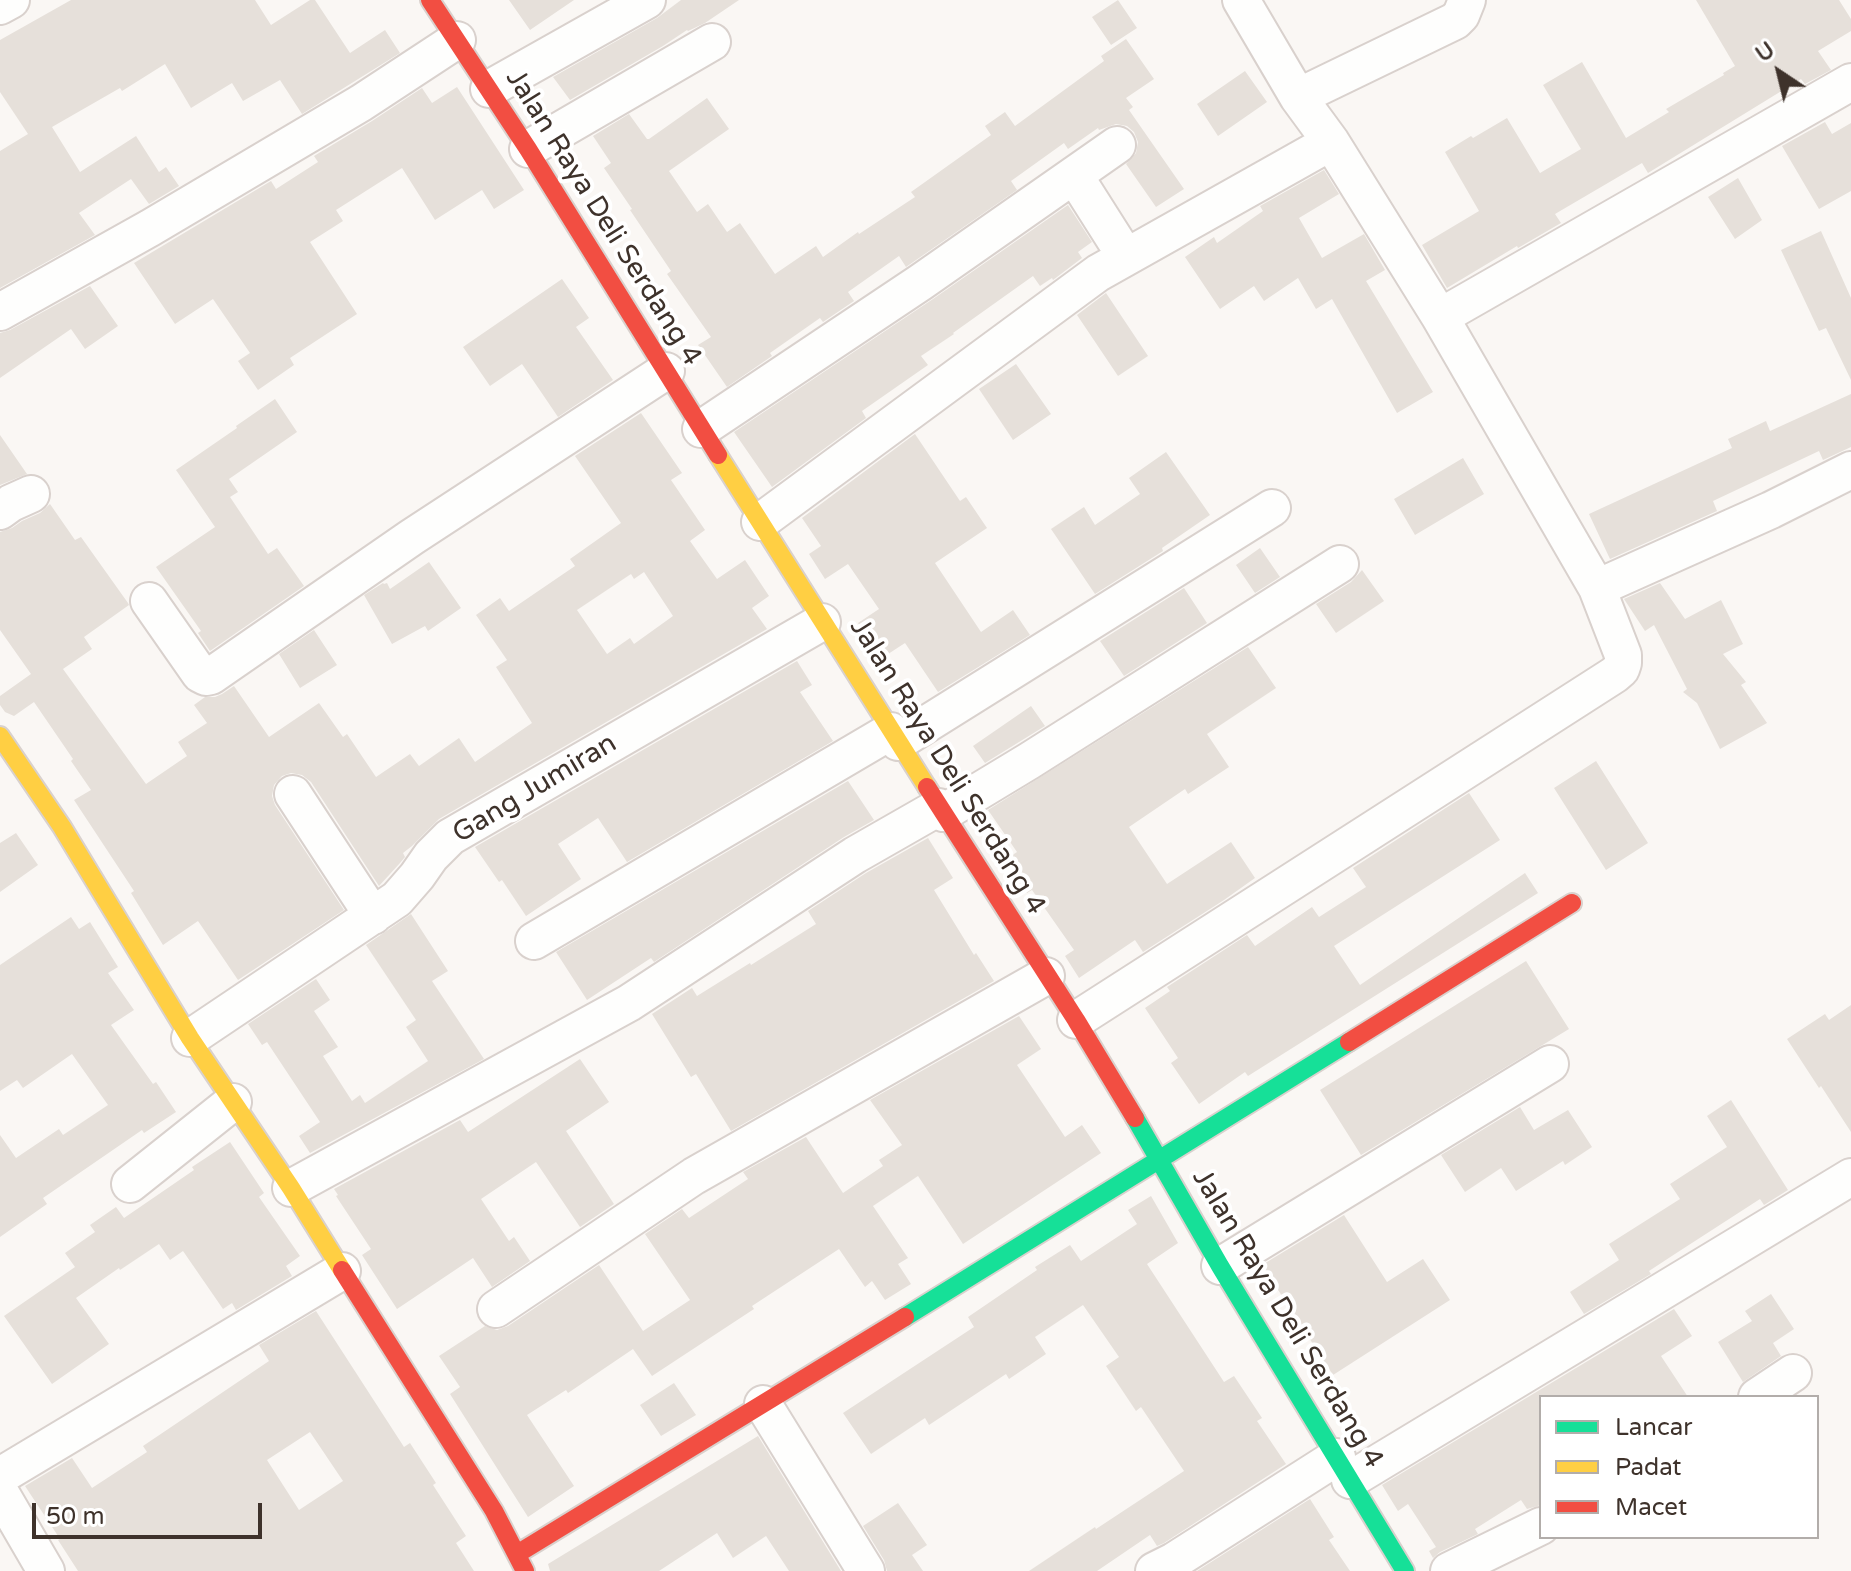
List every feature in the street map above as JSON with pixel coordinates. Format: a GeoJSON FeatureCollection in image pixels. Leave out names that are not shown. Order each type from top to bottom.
{"type":"FeatureCollection","features":[{"type":"Feature","properties":{"kind":"street"},"geometry":{"type":"LineString","coordinates":[[0,6],[11,0]]}},
{"type":"Feature","properties":{"kind":"street","name":"Jalan Raya Deli Serdang 4"},"geometry":{"type":"LineString","coordinates":[[430,0],[528,149],[822,622],[1076,1020],[1220,1266],[1405,1571]]}},
{"type":"Feature","properties":{"kind":"street"},"geometry":{"type":"LineString","coordinates":[[489,89],[647,0]]}},
{"type":"Feature","properties":{"kind":"street"},"geometry":{"type":"LineString","coordinates":[[1076,1020],[1614,675],[1623,663],[1623,655],[1597,588],[1440,317],[1331,142],[1298,97],[1241,0]]}},
{"type":"Feature","properties":{"kind":"street"},"geometry":{"type":"LineString","coordinates":[[1298,97],[1455,21],[1467,0]]}},
{"type":"Feature","properties":{"kind":"street"},"geometry":{"type":"LineString","coordinates":[[0,312],[150,228],[361,103],[457,40]]}},
{"type":"Feature","properties":{"kind":"street"},"geometry":{"type":"LineString","coordinates":[[528,149],[712,42]]}},
{"type":"Feature","properties":{"kind":"street"},"geometry":{"type":"LineString","coordinates":[[1440,317],[1851,82]]}},
{"type":"Feature","properties":{"kind":"street"},"geometry":{"type":"LineString","coordinates":[[760,522],[1098,273],[1331,142]]}},
{"type":"Feature","properties":{"kind":"street"},"geometry":{"type":"LineString","coordinates":[[701,429],[921,282],[1117,145]]}},
{"type":"Feature","properties":{"kind":"street"},"geometry":{"type":"LineString","coordinates":[[1074,175],[1126,257]]}},
{"type":"Feature","properties":{"kind":"street"},"geometry":{"type":"LineString","coordinates":[[149,601],[200,674],[211,676],[412,537],[666,371]]}},
{"type":"Feature","properties":{"kind":"street"},"geometry":{"type":"LineString","coordinates":[[1597,588],[1756,517],[1851,470]]}},
{"type":"Feature","properties":{"kind":"street"},"geometry":{"type":"LineString","coordinates":[[534,941],[894,736],[1272,508]]}},
{"type":"Feature","properties":{"kind":"street"},"geometry":{"type":"LineString","coordinates":[[291,1188],[629,1003],[855,855],[1029,761],[1340,564]]}},
{"type":"Feature","properties":{"kind":"street","name":"Gang Jumiran"},"geometry":{"type":"LineString","coordinates":[[190,1038],[397,899],[450,837],[822,622]]}},
{"type":"Feature","properties":{"kind":"street"},"geometry":{"type":"LineString","coordinates":[[0,736],[62,827],[190,1038],[291,1188],[494,1511],[521,1563],[763,1404],[1160,1161],[1572,903]]}},
{"type":"Feature","properties":{"kind":"street"},"geometry":{"type":"LineString","coordinates":[[293,794],[373,916]]}},
{"type":"Feature","properties":{"kind":"street"},"geometry":{"type":"LineString","coordinates":[[496,1309],[694,1176],[1046,976]]}},
{"type":"Feature","properties":{"kind":"street"},"geometry":{"type":"LineString","coordinates":[[1220,1266],[1550,1064]]}},
{"type":"Feature","properties":{"kind":"street"},"geometry":{"type":"LineString","coordinates":[[130,1184],[233,1102]]}},
{"type":"Feature","properties":{"kind":"street"},"geometry":{"type":"LineString","coordinates":[[1154,1571],[1344,1468],[1851,1177]]}},
{"type":"Feature","properties":{"kind":"street"},"geometry":{"type":"LineString","coordinates":[[0,1476],[342,1271]]}},
{"type":"Feature","properties":{"kind":"street"},"geometry":{"type":"LineString","coordinates":[[1760,1395],[1793,1373]]}},
{"type":"Feature","properties":{"kind":"street"},"geometry":{"type":"LineString","coordinates":[[763,1404],[866,1571]]}},
{"type":"Feature","properties":{"kind":"street"},"geometry":{"type":"LineString","coordinates":[[0,1492],[46,1571]]}},
{"type":"Feature","properties":{"kind":"street"},"geometry":{"type":"LineString","coordinates":[[1449,1571],[1539,1527]]}},
{"type":"Feature","properties":{"kind":"building"},"geometry":{"type":"Polygon","coordinates":[[[71,0],[255,0],[271,25],[310,0],[315,0],[350,53],[385,30],[400,53],[302,114],[280,80],[243,101],[232,83],[191,108],[165,64],[122,91],[120,88],[52,127],[80,172],[136,136],[159,172],[166,167],[179,186],[149,204],[131,179],[79,213],[95,235],[0,288],[0,151],[28,134],[0,92],[0,40],[71,0]]]}},
{"type":"Feature","properties":{"kind":"building"},"geometry":{"type":"Polygon","coordinates":[[[509,0],[574,0],[530,30],[509,0]]]}},
{"type":"Feature","properties":{"kind":"building"},"geometry":{"type":"Polygon","coordinates":[[[681,0],[739,0],[705,23],[687,30],[570,100],[553,77],[657,18],[681,0]]]}},
{"type":"Feature","properties":{"kind":"building"},"geometry":{"type":"Polygon","coordinates":[[[1118,0],[1137,28],[1111,45],[1092,17],[1118,0]]]}},
{"type":"Feature","properties":{"kind":"building"},"geometry":{"type":"Polygon","coordinates":[[[1696,0],[1839,0],[1851,19],[1851,31],[1818,51],[1831,70],[1805,84],[1801,79],[1648,173],[1642,163],[1555,214],[1561,223],[1447,288],[1422,245],[1479,211],[1445,152],[1507,118],[1540,173],[1581,149],[1543,85],[1582,62],[1626,138],[1669,112],[1666,109],[1735,66],[1696,0]]]}},
{"type":"Feature","properties":{"kind":"building"},"geometry":{"type":"Polygon","coordinates":[[[1126,39],[1154,79],[1126,98],[1133,107],[1129,110],[1184,189],[1156,207],[1126,164],[1136,153],[1138,142],[1134,132],[1127,126],[1116,124],[1098,128],[1068,149],[1064,143],[1011,181],[1017,190],[906,267],[899,256],[848,292],[854,301],[823,322],[820,318],[727,387],[698,345],[711,337],[667,274],[671,271],[604,168],[611,163],[593,136],[629,114],[649,139],[707,98],[729,129],[669,171],[697,212],[708,204],[727,232],[740,223],[775,274],[816,246],[823,257],[915,197],[911,192],[991,135],[985,126],[1005,112],[1015,126],[1104,61],[1101,56],[1126,39]]]}},
{"type":"Feature","properties":{"kind":"building"},"geometry":{"type":"Polygon","coordinates":[[[1245,71],[1267,102],[1218,136],[1197,104],[1245,71]]]}},
{"type":"Feature","properties":{"kind":"building"},"geometry":{"type":"Polygon","coordinates":[[[457,87],[524,190],[494,209],[482,190],[435,220],[402,168],[336,210],[343,221],[310,242],[357,314],[290,358],[294,365],[258,390],[238,361],[250,353],[213,299],[175,324],[134,263],[271,181],[276,189],[318,162],[314,156],[422,88],[432,103],[457,87]]]}},
{"type":"Feature","properties":{"kind":"building"},"geometry":{"type":"Polygon","coordinates":[[[1825,122],[1832,134],[1851,123],[1851,191],[1819,209],[1782,146],[1825,122]]]}},
{"type":"Feature","properties":{"kind":"building"},"geometry":{"type":"Polygon","coordinates":[[[1324,170],[1339,194],[1299,218],[1322,258],[1364,234],[1385,270],[1366,281],[1433,392],[1397,413],[1332,299],[1316,309],[1298,278],[1264,301],[1254,286],[1220,309],[1185,257],[1214,237],[1217,243],[1263,211],[1260,206],[1324,170]]]}},
{"type":"Feature","properties":{"kind":"building"},"geometry":{"type":"Polygon","coordinates":[[[1738,178],[1762,220],[1735,239],[1708,197],[1738,178]]]}},
{"type":"Feature","properties":{"kind":"building"},"geometry":{"type":"Polygon","coordinates":[[[1068,205],[1092,242],[1078,252],[1082,258],[1040,286],[1033,276],[921,356],[928,365],[862,411],[866,418],[772,487],[734,432],[1068,205]]]}},
{"type":"Feature","properties":{"kind":"building"},"geometry":{"type":"Polygon","coordinates":[[[1821,231],[1851,298],[1851,380],[1826,328],[1819,331],[1781,250],[1821,231]]]}},
{"type":"Feature","properties":{"kind":"building"},"geometry":{"type":"Polygon","coordinates":[[[562,279],[589,318],[576,327],[613,380],[558,417],[522,364],[490,386],[463,347],[562,279]]]}},
{"type":"Feature","properties":{"kind":"building"},"geometry":{"type":"Polygon","coordinates":[[[90,286],[118,326],[85,349],[71,329],[0,378],[0,333],[90,286]]]}},
{"type":"Feature","properties":{"kind":"building"},"geometry":{"type":"Polygon","coordinates":[[[1106,293],[1148,356],[1118,376],[1077,315],[1106,293]]]}},
{"type":"Feature","properties":{"kind":"building"},"geometry":{"type":"Polygon","coordinates":[[[1016,364],[1051,414],[1013,440],[979,389],[1016,364]]]}},
{"type":"Feature","properties":{"kind":"building"},"geometry":{"type":"Polygon","coordinates":[[[1851,394],[1851,447],[1823,460],[1819,451],[1713,501],[1717,511],[1610,559],[1589,514],[1732,448],[1728,439],[1766,421],[1770,431],[1851,394]]]}},
{"type":"Feature","properties":{"kind":"building"},"geometry":{"type":"Polygon","coordinates":[[[275,399],[297,432],[229,479],[238,492],[230,497],[268,554],[277,548],[304,586],[210,651],[198,633],[201,631],[156,567],[215,527],[176,470],[275,399]]]}},
{"type":"Feature","properties":{"kind":"building"},"geometry":{"type":"Polygon","coordinates":[[[641,413],[682,473],[671,480],[705,530],[690,541],[717,579],[745,560],[769,596],[752,608],[767,629],[439,819],[403,853],[405,857],[379,886],[311,782],[302,775],[291,773],[282,776],[274,785],[272,796],[275,805],[344,910],[238,980],[198,921],[163,945],[131,893],[134,891],[74,800],[91,790],[71,761],[73,759],[34,702],[14,716],[5,712],[0,705],[0,696],[31,674],[0,630],[0,532],[40,513],[50,504],[75,540],[81,537],[128,603],[84,637],[92,649],[63,669],[146,784],[187,756],[178,742],[207,723],[194,705],[205,697],[215,697],[234,686],[269,737],[319,703],[343,737],[347,734],[376,777],[410,754],[419,766],[459,738],[475,762],[532,723],[496,667],[507,660],[476,615],[500,598],[509,611],[575,566],[570,559],[621,523],[575,456],[641,413]],[[644,572],[634,579],[631,574],[577,610],[607,654],[630,638],[634,644],[673,616],[644,572]]]}},
{"type":"Feature","properties":{"kind":"building"},"geometry":{"type":"Polygon","coordinates":[[[915,434],[960,501],[966,497],[987,528],[935,563],[981,632],[1013,610],[1030,635],[938,692],[905,643],[882,658],[858,623],[879,609],[848,564],[825,579],[809,554],[821,546],[802,518],[915,434]]]}},
{"type":"Feature","properties":{"kind":"building"},"geometry":{"type":"Polygon","coordinates":[[[0,435],[27,474],[0,485],[0,435]]]}},
{"type":"Feature","properties":{"kind":"building"},"geometry":{"type":"Polygon","coordinates":[[[1166,452],[1210,515],[1162,548],[1163,551],[1095,594],[1051,529],[1084,507],[1095,525],[1140,494],[1129,478],[1166,452]]]}},
{"type":"Feature","properties":{"kind":"building"},"geometry":{"type":"Polygon","coordinates":[[[1463,458],[1484,494],[1415,535],[1394,499],[1463,458]]]}},
{"type":"Feature","properties":{"kind":"building"},"geometry":{"type":"Polygon","coordinates":[[[1260,548],[1280,577],[1255,593],[1236,565],[1260,548]]]}},
{"type":"Feature","properties":{"kind":"building"},"geometry":{"type":"Polygon","coordinates":[[[429,562],[461,608],[428,631],[425,626],[392,644],[364,595],[383,583],[387,583],[390,589],[429,562]]]}},
{"type":"Feature","properties":{"kind":"building"},"geometry":{"type":"Polygon","coordinates":[[[1362,570],[1384,601],[1336,633],[1316,604],[1351,582],[1362,570]]]}},
{"type":"Feature","properties":{"kind":"building"},"geometry":{"type":"Polygon","coordinates":[[[1660,583],[1685,619],[1721,600],[1743,644],[1723,654],[1746,682],[1741,685],[1767,723],[1720,749],[1697,703],[1683,692],[1687,689],[1654,625],[1645,631],[1624,599],[1660,583]]]}},
{"type":"Feature","properties":{"kind":"building"},"geometry":{"type":"Polygon","coordinates":[[[1184,588],[1207,623],[1124,676],[1100,641],[1184,588]]]}},
{"type":"Feature","properties":{"kind":"building"},"geometry":{"type":"Polygon","coordinates":[[[314,630],[337,665],[300,688],[279,654],[314,630]]]}},
{"type":"Feature","properties":{"kind":"building"},"geometry":{"type":"Polygon","coordinates":[[[1248,647],[1276,688],[1207,734],[1229,767],[1188,794],[1185,789],[1129,827],[1167,884],[1231,842],[1255,878],[1143,952],[1135,940],[1079,978],[1065,956],[1074,950],[1032,890],[1027,893],[1005,860],[1017,852],[988,810],[1248,647]]]}},
{"type":"Feature","properties":{"kind":"building"},"geometry":{"type":"Polygon","coordinates":[[[797,661],[812,685],[800,692],[833,741],[627,862],[598,818],[558,844],[581,879],[526,916],[475,847],[797,661]]]}},
{"type":"Feature","properties":{"kind":"building"},"geometry":{"type":"Polygon","coordinates":[[[1031,706],[1045,726],[985,763],[973,746],[1031,706]]]}},
{"type":"Feature","properties":{"kind":"building"},"geometry":{"type":"Polygon","coordinates":[[[1596,761],[1648,843],[1606,870],[1554,788],[1596,761]]]}},
{"type":"Feature","properties":{"kind":"building"},"geometry":{"type":"Polygon","coordinates":[[[848,781],[874,820],[654,962],[651,958],[587,1000],[556,952],[848,781]]]}},
{"type":"Feature","properties":{"kind":"building"},"geometry":{"type":"Polygon","coordinates":[[[1469,793],[1500,840],[1334,946],[1360,985],[1525,873],[1538,893],[1248,1076],[1245,1072],[1199,1104],[1171,1063],[1178,1058],[1145,1008],[1170,991],[1167,987],[1247,935],[1255,946],[1312,907],[1319,917],[1366,887],[1353,868],[1469,793]]]}},
{"type":"Feature","properties":{"kind":"building"},"geometry":{"type":"Polygon","coordinates":[[[16,833],[38,865],[0,892],[0,843],[16,833]]]}},
{"type":"Feature","properties":{"kind":"building"},"geometry":{"type":"Polygon","coordinates":[[[928,838],[953,878],[934,890],[994,981],[731,1131],[696,1074],[691,1077],[652,1014],[692,988],[697,996],[816,924],[808,911],[928,838]]]}},
{"type":"Feature","properties":{"kind":"building"},"geometry":{"type":"Polygon","coordinates":[[[411,914],[448,971],[432,981],[484,1059],[310,1153],[299,1136],[320,1122],[267,1042],[262,1045],[248,1024],[316,979],[330,1000],[314,1011],[338,1047],[323,1056],[352,1101],[360,1095],[365,1103],[428,1061],[406,1027],[416,1020],[366,945],[411,914]]]}},
{"type":"Feature","properties":{"kind":"building"},"geometry":{"type":"Polygon","coordinates":[[[71,917],[79,929],[90,922],[118,967],[108,973],[134,1010],[111,1025],[176,1112],[144,1133],[142,1130],[43,1198],[47,1204],[0,1237],[0,1135],[16,1158],[59,1129],[63,1135],[108,1105],[72,1054],[23,1088],[17,1080],[0,1091],[0,965],[71,917]]]}},
{"type":"Feature","properties":{"kind":"building"},"geometry":{"type":"Polygon","coordinates":[[[1526,961],[1569,1029],[1361,1155],[1320,1090],[1526,961]]]}},
{"type":"Feature","properties":{"kind":"building"},"geometry":{"type":"Polygon","coordinates":[[[1851,1005],[1851,1132],[1787,1039],[1825,1014],[1829,1020],[1851,1005]]]}},
{"type":"Feature","properties":{"kind":"building"},"geometry":{"type":"Polygon","coordinates":[[[1019,1016],[1041,1049],[1017,1065],[1065,1137],[1082,1125],[1101,1153],[963,1244],[918,1176],[873,1206],[908,1258],[898,1264],[911,1284],[885,1300],[872,1281],[865,1287],[839,1249],[652,1376],[633,1349],[568,1393],[566,1390],[527,1415],[574,1486],[528,1517],[450,1394],[460,1387],[439,1356],[485,1326],[497,1330],[508,1326],[599,1265],[643,1331],[690,1300],[645,1234],[682,1209],[689,1218],[748,1179],[743,1172],[806,1137],[843,1193],[883,1166],[879,1160],[902,1145],[870,1100],[1019,1016]]]}},
{"type":"Feature","properties":{"kind":"building"},"geometry":{"type":"Polygon","coordinates":[[[580,1059],[609,1102],[566,1131],[614,1204],[580,1227],[536,1162],[481,1199],[509,1241],[514,1237],[530,1261],[492,1287],[473,1258],[397,1309],[362,1255],[371,1249],[334,1189],[460,1120],[468,1132],[580,1059]]]}},
{"type":"Feature","properties":{"kind":"building"},"geometry":{"type":"Polygon","coordinates":[[[1731,1100],[1788,1190],[1764,1205],[1760,1199],[1649,1271],[1651,1274],[1584,1314],[1570,1292],[1619,1260],[1609,1244],[1680,1199],[1670,1184],[1727,1147],[1707,1116],[1731,1100]]]}},
{"type":"Feature","properties":{"kind":"building"},"geometry":{"type":"Polygon","coordinates":[[[1520,1107],[1534,1130],[1568,1110],[1592,1147],[1565,1165],[1563,1161],[1516,1191],[1501,1168],[1465,1192],[1441,1155],[1520,1107]]]}},
{"type":"Feature","properties":{"kind":"building"},"geometry":{"type":"Polygon","coordinates":[[[230,1142],[264,1193],[259,1197],[300,1256],[286,1266],[292,1276],[236,1310],[232,1303],[223,1309],[183,1251],[170,1260],[159,1244],[76,1298],[109,1344],[52,1384],[4,1316],[75,1267],[65,1253],[95,1232],[90,1225],[116,1207],[124,1218],[230,1142]]]}},
{"type":"Feature","properties":{"kind":"building"},"geometry":{"type":"Polygon","coordinates":[[[1151,1196],[1178,1243],[1147,1264],[1224,1382],[1234,1376],[1262,1418],[1257,1421],[1286,1464],[1164,1543],[1157,1546],[1150,1535],[1097,1571],[1029,1571],[1184,1471],[1141,1407],[1136,1411],[1106,1366],[1119,1357],[1083,1305],[1035,1337],[1046,1354],[1009,1379],[1006,1374],[929,1425],[925,1418],[871,1454],[843,1413],[974,1327],[968,1317],[1037,1270],[1035,1267],[1070,1245],[1081,1261],[1137,1224],[1128,1210],[1151,1196]]]}},
{"type":"Feature","properties":{"kind":"building"},"geometry":{"type":"Polygon","coordinates":[[[1344,1215],[1387,1282],[1423,1259],[1450,1300],[1333,1375],[1262,1265],[1344,1215]]]}},
{"type":"Feature","properties":{"kind":"building"},"geometry":{"type":"Polygon","coordinates":[[[1771,1294],[1794,1329],[1773,1343],[1781,1356],[1743,1382],[1718,1342],[1752,1321],[1745,1311],[1771,1294]]]}},
{"type":"Feature","properties":{"kind":"building"},"geometry":{"type":"Polygon","coordinates":[[[1674,1309],[1692,1336],[1661,1356],[1687,1395],[1539,1395],[1539,1506],[1527,1509],[1521,1500],[1475,1529],[1478,1534],[1433,1558],[1429,1551],[1436,1547],[1408,1504],[1398,1511],[1382,1485],[1674,1309]]]}},
{"type":"Feature","properties":{"kind":"building"},"geometry":{"type":"Polygon","coordinates":[[[316,1311],[404,1447],[410,1443],[436,1483],[433,1485],[466,1536],[456,1543],[474,1571],[78,1571],[25,1486],[72,1458],[92,1488],[147,1452],[143,1446],[269,1361],[259,1345],[316,1311]],[[310,1432],[267,1460],[299,1510],[343,1481],[310,1432]]]}},
{"type":"Feature","properties":{"kind":"building"},"geometry":{"type":"Polygon","coordinates":[[[674,1383],[696,1415],[661,1436],[640,1405],[674,1383]]]}},
{"type":"Feature","properties":{"kind":"building"},"geometry":{"type":"Polygon","coordinates":[[[758,1436],[841,1571],[789,1571],[766,1536],[733,1558],[717,1533],[659,1571],[550,1571],[548,1564],[758,1436]]]}},
{"type":"Feature","properties":{"kind":"building"},"geometry":{"type":"Polygon","coordinates":[[[1310,1499],[1334,1537],[1329,1540],[1350,1571],[1197,1571],[1310,1499]]]}},
{"type":"Feature","properties":{"kind":"building"},"geometry":{"type":"Polygon","coordinates":[[[898,1503],[927,1545],[912,1555],[923,1571],[887,1571],[884,1560],[863,1526],[898,1503]]]}},
{"type":"Feature","properties":{"kind":"traffic: fast"},"geometry":{"type":"LineString","coordinates":[[905,1317],[1349,1042]]}},
{"type":"Feature","properties":{"kind":"traffic: fast"},"geometry":{"type":"LineString","coordinates":[[1135,1118],[1220,1266],[1405,1571]]}},
{"type":"Feature","properties":{"kind":"traffic: slow"},"geometry":{"type":"LineString","coordinates":[[718,455],[927,787]]}},
{"type":"Feature","properties":{"kind":"traffic: slow"},"geometry":{"type":"LineString","coordinates":[[0,736],[62,827],[190,1038],[342,1270]]}},
{"type":"Feature","properties":{"kind":"traffic: jam"},"geometry":{"type":"LineString","coordinates":[[430,0],[528,149],[718,455]]}},
{"type":"Feature","properties":{"kind":"traffic: jam"},"geometry":{"type":"LineString","coordinates":[[927,787],[1135,1118]]}},
{"type":"Feature","properties":{"kind":"traffic: jam"},"geometry":{"type":"LineString","coordinates":[[1349,1042],[1572,903]]}},
{"type":"Feature","properties":{"kind":"traffic: jam"},"geometry":{"type":"LineString","coordinates":[[342,1270],[494,1511],[525,1571]]}},
{"type":"Feature","properties":{"kind":"traffic: jam"},"geometry":{"type":"LineString","coordinates":[[517,1554],[905,1317]]}}]}
